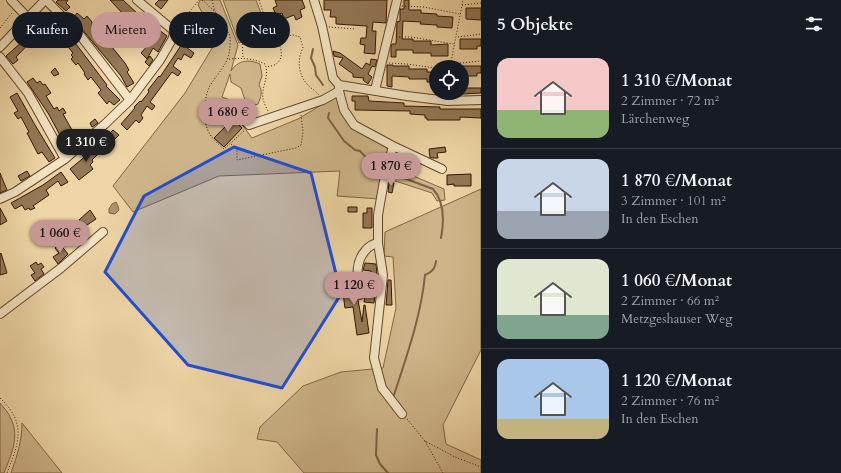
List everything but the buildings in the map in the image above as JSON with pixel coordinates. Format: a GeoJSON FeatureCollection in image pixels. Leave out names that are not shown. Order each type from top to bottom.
{"type":"FeatureCollection","features":[{"type":"Feature","properties":{"kind":"street"},"geometry":{"type":"LineString","coordinates":[[11,0],[22,12]]}},
{"type":"Feature","properties":{"kind":"street"},"geometry":{"type":"LineString","coordinates":[[34,12],[45,0],[80,35],[130,100]]}},
{"type":"Feature","properties":{"kind":"street"},"geometry":{"type":"LineString","coordinates":[[137,0],[169,27]]}},
{"type":"Feature","properties":{"kind":"street"},"geometry":{"type":"LineString","coordinates":[[314,0],[322,26],[333,78],[339,88],[344,110],[354,125],[393,146],[442,169]]}},
{"type":"Feature","properties":{"kind":"street"},"geometry":{"type":"LineString","coordinates":[[375,90],[397,3]]}},
{"type":"Feature","properties":{"kind":"street"},"geometry":{"type":"LineString","coordinates":[[0,48],[12,35]]}},
{"type":"Feature","properties":{"kind":"street"},"geometry":{"type":"LineString","coordinates":[[0,199],[15,192],[64,159],[105,124],[130,100],[160,60],[169,45]]}},
{"type":"Feature","properties":{"kind":"street"},"geometry":{"type":"LineString","coordinates":[[0,57],[28,93],[64,159]]}},
{"type":"Feature","properties":{"kind":"street"},"geometry":{"type":"LineString","coordinates":[[241,117],[249,125],[323,100],[339,88],[375,90],[407,96],[448,100],[481,100]]}},
{"type":"Feature","properties":{"kind":"street"},"geometry":{"type":"LineString","coordinates":[[393,146],[384,181],[378,215],[378,243],[383,275],[374,358],[382,388],[402,414]]}},
{"type":"Feature","properties":{"kind":"street"},"geometry":{"type":"LineString","coordinates":[[0,314],[61,268],[103,232]]}},
{"type":"Feature","properties":{"kind":"street"},"geometry":{"type":"LineString","coordinates":[[360,295],[358,263],[364,251],[370,244],[378,243]]}},
{"type":"Feature","properties":{"kind":"path"},"geometry":{"type":"LineString","coordinates":[[189,12],[199,0]]}},
{"type":"Feature","properties":{"kind":"path"},"geometry":{"type":"LineString","coordinates":[[202,0],[210,9],[215,11]]}},
{"type":"Feature","properties":{"kind":"path"},"geometry":{"type":"LineString","coordinates":[[212,0],[215,11],[221,23],[229,31],[230,46],[228,59],[225,66],[221,69],[210,85],[205,97],[204,108],[207,128],[215,142],[224,149],[231,144],[249,125]]}},
{"type":"Feature","properties":{"kind":"path"},"geometry":{"type":"LineString","coordinates":[[259,0],[263,12]]}},
{"type":"Feature","properties":{"kind":"path"},"geometry":{"type":"LineString","coordinates":[[452,60],[463,0]]}},
{"type":"Feature","properties":{"kind":"path"},"geometry":{"type":"LineString","coordinates":[[397,3],[461,14]]}},
{"type":"Feature","properties":{"kind":"path"},"geometry":{"type":"LineString","coordinates":[[462,5],[481,3]]}},
{"type":"Feature","properties":{"kind":"path"},"geometry":{"type":"LineString","coordinates":[[0,28],[17,7]]}},
{"type":"Feature","properties":{"kind":"path"},"geometry":{"type":"LineString","coordinates":[[322,26],[356,29]]}},
{"type":"Feature","properties":{"kind":"path"},"geometry":{"type":"LineString","coordinates":[[457,37],[481,34]]}},
{"type":"Feature","properties":{"kind":"path"},"geometry":{"type":"LineString","coordinates":[[290,36],[294,35],[300,38],[303,48],[299,55],[300,70],[306,83],[316,91],[323,100]]}},
{"type":"Feature","properties":{"kind":"path"},"geometry":{"type":"LineString","coordinates":[[389,36],[411,37],[455,44]]}},
{"type":"Feature","properties":{"kind":"path"},"geometry":{"type":"LineString","coordinates":[[242,48],[243,58]]}},
{"type":"Feature","properties":{"kind":"path"},"geometry":{"type":"LineString","coordinates":[[266,67],[276,64],[280,59],[280,48]]}},
{"type":"Feature","properties":{"kind":"path"},"geometry":{"type":"LineString","coordinates":[[228,59],[243,58],[256,60],[265,64],[268,71],[263,90],[263,99],[270,118]]}},
{"type":"Feature","properties":{"kind":"path"},"geometry":{"type":"LineString","coordinates":[[469,62],[481,60]]}},
{"type":"Feature","properties":{"kind":"path"},"geometry":{"type":"LineString","coordinates":[[381,63],[429,67]]}},
{"type":"Feature","properties":{"kind":"path"},"geometry":{"type":"LineString","coordinates":[[231,144],[237,150],[237,160],[296,148],[301,145],[303,132],[300,108]]}},
{"type":"Feature","properties":{"kind":"path"},"geometry":{"type":"LineString","coordinates":[[0,398],[12,412],[18,423],[19,435],[15,452],[7,473]]}},
{"type":"Feature","properties":{"kind":"path"},"geometry":{"type":"LineString","coordinates":[[402,414],[425,441],[443,473]]}},
{"type":"Feature","properties":{"kind":"path"},"geometry":{"type":"LineString","coordinates":[[425,441],[455,457],[481,467]]}},
{"type":"Feature","properties":{"kind":"highlighted area"},"geometry":{"type":"Polygon","coordinates":[[[234,147],[311,173],[341,294],[282,388],[188,365],[105,272],[144,196],[234,147]]]}},
{"type":"Feature","properties":{"kind":"shaded area"},"geometry":{"type":"Polygon","coordinates":[[[200,0],[220,0],[225,12],[202,12],[198,5],[200,0]]]}},
{"type":"Feature","properties":{"kind":"shaded area"},"geometry":{"type":"Polygon","coordinates":[[[223,0],[256,0],[260,12],[236,12],[236,35],[223,0]]]}},
{"type":"Feature","properties":{"kind":"shaded area"},"geometry":{"type":"Polygon","coordinates":[[[228,20],[236,40],[237,48],[231,71],[240,63],[248,61],[260,64],[262,76],[259,85],[261,94],[258,104],[252,106],[246,103],[241,88],[231,82],[230,74],[222,97],[246,106],[238,119],[252,138],[298,119],[336,96],[348,123],[386,146],[397,169],[444,189],[445,200],[437,201],[432,193],[383,177],[379,199],[337,196],[340,171],[219,176],[133,212],[113,186],[185,93],[212,48],[228,48],[228,20]]]}},
{"type":"Feature","properties":{"kind":"shaded area"},"geometry":{"type":"Polygon","coordinates":[[[481,189],[481,350],[443,425],[446,444],[481,460],[481,473],[304,473],[277,442],[257,439],[260,427],[303,386],[341,372],[383,368],[396,308],[393,257],[384,256],[385,232],[481,189]]]}},
{"type":"Feature","properties":{"kind":"shaded area"},"geometry":{"type":"Polygon","coordinates":[[[116,202],[119,210],[115,214],[109,213],[109,209],[112,204],[116,202]]]}},
{"type":"Feature","properties":{"kind":"shaded area"},"geometry":{"type":"Polygon","coordinates":[[[0,403],[10,417],[15,432],[14,446],[4,473],[0,473],[0,403]]]}},
{"type":"Feature","properties":{"kind":"shaded area"},"geometry":{"type":"Polygon","coordinates":[[[22,423],[62,473],[11,473],[20,442],[22,423]]]}},
{"type":"Feature","properties":{"kind":"waterway"},"geometry":{"type":"LineString","coordinates":[[313,49],[311,58],[315,67],[316,75],[323,85]]}},
{"type":"Feature","properties":{"kind":"waterway"},"geometry":{"type":"LineString","coordinates":[[329,113],[328,118],[344,141],[355,150],[360,151],[378,170]]}},
{"type":"Feature","properties":{"kind":"waterway"},"geometry":{"type":"LineString","coordinates":[[393,174],[433,189],[437,194],[443,212],[441,238]]}},
{"type":"Feature","properties":{"kind":"waterway"},"geometry":{"type":"LineString","coordinates":[[394,395],[417,320],[425,275],[433,270],[436,261]]}},
{"type":"Feature","properties":{"kind":"waterway"},"geometry":{"type":"LineString","coordinates":[[377,429],[376,455],[380,464],[388,473]]}}]}
